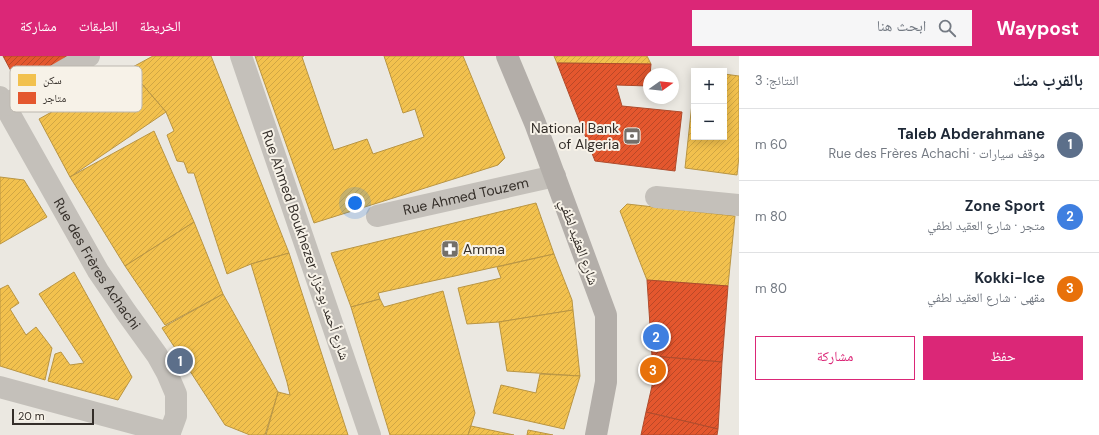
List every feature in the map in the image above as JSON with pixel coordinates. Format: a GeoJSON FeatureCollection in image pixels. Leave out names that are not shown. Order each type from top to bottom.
{"type":"FeatureCollection","features":[{"type":"Feature","properties":{"kind":"main road","name":"شارع العقيد لطفي"},"geometry":{"type":"LineString","coordinates":[[507,56],[555,176],[606,314],[606,382],[596,435]]}},
{"type":"Feature","properties":{"kind":"street"},"geometry":{"type":"LineString","coordinates":[[70,66],[89,56]]}},
{"type":"Feature","properties":{"kind":"street","name":"Rue Ahmed Boukhezer شارع أحمد بوخزار"},"geometry":{"type":"LineString","coordinates":[[241,56],[370,435]]}},
{"type":"Feature","properties":{"kind":"street","name":"Rue des Frères Achachi"},"geometry":{"type":"LineString","coordinates":[[2,101],[98,271],[157,355],[167,373],[176,394],[176,416],[169,434]]}},
{"type":"Feature","properties":{"kind":"street","name":"Rue Ahmed Touzem"},"geometry":{"type":"LineString","coordinates":[[377,216],[555,176]]}},
{"type":"Feature","properties":{"kind":"street"},"geometry":{"type":"LineString","coordinates":[[656,197],[739,205]]}},
{"type":"Feature","properties":{"kind":"street"},"geometry":{"type":"LineString","coordinates":[[0,387],[169,434]]}},
{"type":"Feature","properties":{"kind":"building: سكن"},"geometry":{"type":"Polygon","coordinates":[[[153,56],[211,56],[289,253],[251,264],[227,274],[194,173],[188,173],[184,162],[177,161],[167,135],[174,131],[166,112],[142,84],[142,66],[135,66],[153,56]]]}},
{"type":"Feature","properties":{"kind":"building: سكن"},"geometry":{"type":"Polygon","coordinates":[[[255,56],[304,56],[302,57],[334,150],[367,139],[373,154],[424,137],[415,109],[403,113],[384,56],[463,56],[505,158],[498,165],[314,223],[255,56]]]}},
{"type":"Feature","properties":{"kind":"building: سكن"},"geometry":{"type":"Polygon","coordinates":[[[554,56],[647,56],[651,64],[557,63],[554,56]]]}},
{"type":"Feature","properties":{"kind":"building: سكن"},"geometry":{"type":"Polygon","coordinates":[[[727,74],[739,76],[739,156],[737,175],[685,168],[691,113],[691,140],[727,140],[727,74]]]}},
{"type":"Feature","properties":{"kind":"building: سكن"},"geometry":{"type":"Polygon","coordinates":[[[142,84],[166,112],[70,177],[39,119],[52,112],[142,112],[142,84]]]}},
{"type":"Feature","properties":{"kind":"building: سكن"},"geometry":{"type":"Polygon","coordinates":[[[154,131],[194,222],[125,266],[70,177],[154,131]]]}},
{"type":"Feature","properties":{"kind":"building: سكن"},"geometry":{"type":"Polygon","coordinates":[[[0,177],[24,180],[47,217],[0,244],[0,177]]]}},
{"type":"Feature","properties":{"kind":"building: سكن"},"geometry":{"type":"Polygon","coordinates":[[[536,203],[554,254],[378,293],[380,299],[351,307],[331,253],[536,203]]]}},
{"type":"Feature","properties":{"kind":"building: سكن"},"geometry":{"type":"Polygon","coordinates":[[[627,204],[735,216],[728,286],[647,280],[620,211],[627,204]]]}},
{"type":"Feature","properties":{"kind":"building: سكن"},"geometry":{"type":"Polygon","coordinates":[[[194,222],[223,294],[165,325],[125,266],[194,222]]]}},
{"type":"Feature","properties":{"kind":"building: سكن"},"geometry":{"type":"Polygon","coordinates":[[[289,253],[348,435],[266,435],[278,392],[290,395],[251,264],[289,253]]]}},
{"type":"Feature","properties":{"kind":"building: سكن"},"geometry":{"type":"Polygon","coordinates":[[[554,254],[572,300],[573,310],[499,322],[467,324],[458,288],[501,278],[497,267],[554,254]]]}},
{"type":"Feature","properties":{"kind":"building: سكن"},"geometry":{"type":"Polygon","coordinates":[[[74,272],[132,377],[118,400],[48,381],[55,354],[61,352],[70,365],[84,363],[39,294],[74,272]]]}},
{"type":"Feature","properties":{"kind":"building: سكن"},"geometry":{"type":"Polygon","coordinates":[[[8,285],[19,303],[10,309],[26,335],[36,327],[52,348],[45,380],[0,366],[0,289],[8,285]]]}},
{"type":"Feature","properties":{"kind":"building: سكن"},"geometry":{"type":"Polygon","coordinates":[[[443,291],[475,413],[468,435],[390,435],[351,307],[380,299],[384,307],[443,291]]]}},
{"type":"Feature","properties":{"kind":"building: سكن"},"geometry":{"type":"Polygon","coordinates":[[[223,294],[278,392],[265,435],[250,435],[225,425],[162,328],[223,294]]]}},
{"type":"Feature","properties":{"kind":"building: سكن"},"geometry":{"type":"Polygon","coordinates":[[[573,310],[580,376],[507,371],[499,322],[573,310]]]}},
{"type":"Feature","properties":{"kind":"building: سكن"},"geometry":{"type":"Polygon","coordinates":[[[540,374],[580,376],[564,429],[493,413],[501,385],[536,393],[540,374]]]}},
{"type":"Feature","properties":{"kind":"building: سكن"},"geometry":{"type":"Polygon","coordinates":[[[471,426],[514,435],[468,435],[471,426]]]}},
{"type":"Feature","properties":{"kind":"building: سكن"},"geometry":{"type":"Polygon","coordinates":[[[528,430],[553,435],[527,435],[528,430]]]}},
{"type":"Feature","properties":{"kind":"building: متاجر"},"geometry":{"type":"Polygon","coordinates":[[[3,56],[70,56],[51,66],[10,66],[10,69],[3,56]]]}},
{"type":"Feature","properties":{"kind":"building: متاجر","name":"National Bank of Algeria"},"geometry":{"type":"Polygon","coordinates":[[[557,63],[651,64],[651,68],[643,68],[643,86],[616,85],[622,106],[682,112],[675,171],[595,161],[557,63]]]}},
{"type":"Feature","properties":{"kind":"building: متاجر"},"geometry":{"type":"Polygon","coordinates":[[[647,280],[728,286],[722,362],[652,356],[647,280]]]}},
{"type":"Feature","properties":{"kind":"building: متاجر"},"geometry":{"type":"Polygon","coordinates":[[[652,356],[722,362],[718,429],[646,412],[652,386],[652,356]]]}},
{"type":"Feature","properties":{"kind":"building: متاجر"},"geometry":{"type":"Polygon","coordinates":[[[646,412],[718,429],[717,435],[641,435],[646,412]]]}},
{"type":"Feature","properties":{"kind":"place","name":"National Bank of Algeria"},"geometry":{"type":"Point","coordinates":[632,136]}},
{"type":"Feature","properties":{"kind":"place","name":"Amma"},"geometry":{"type":"Point","coordinates":[450,249]}},
{"type":"Feature","properties":{"kind":"place","name":"Zone Sport"},"geometry":{"type":"Point","coordinates":[656,337]}},
{"type":"Feature","properties":{"kind":"place","name":"Taleb Abderahmane"},"geometry":{"type":"Point","coordinates":[180,361]}},
{"type":"Feature","properties":{"kind":"place","name":"Kokki-Ice"},"geometry":{"type":"Point","coordinates":[653,370]}}]}
